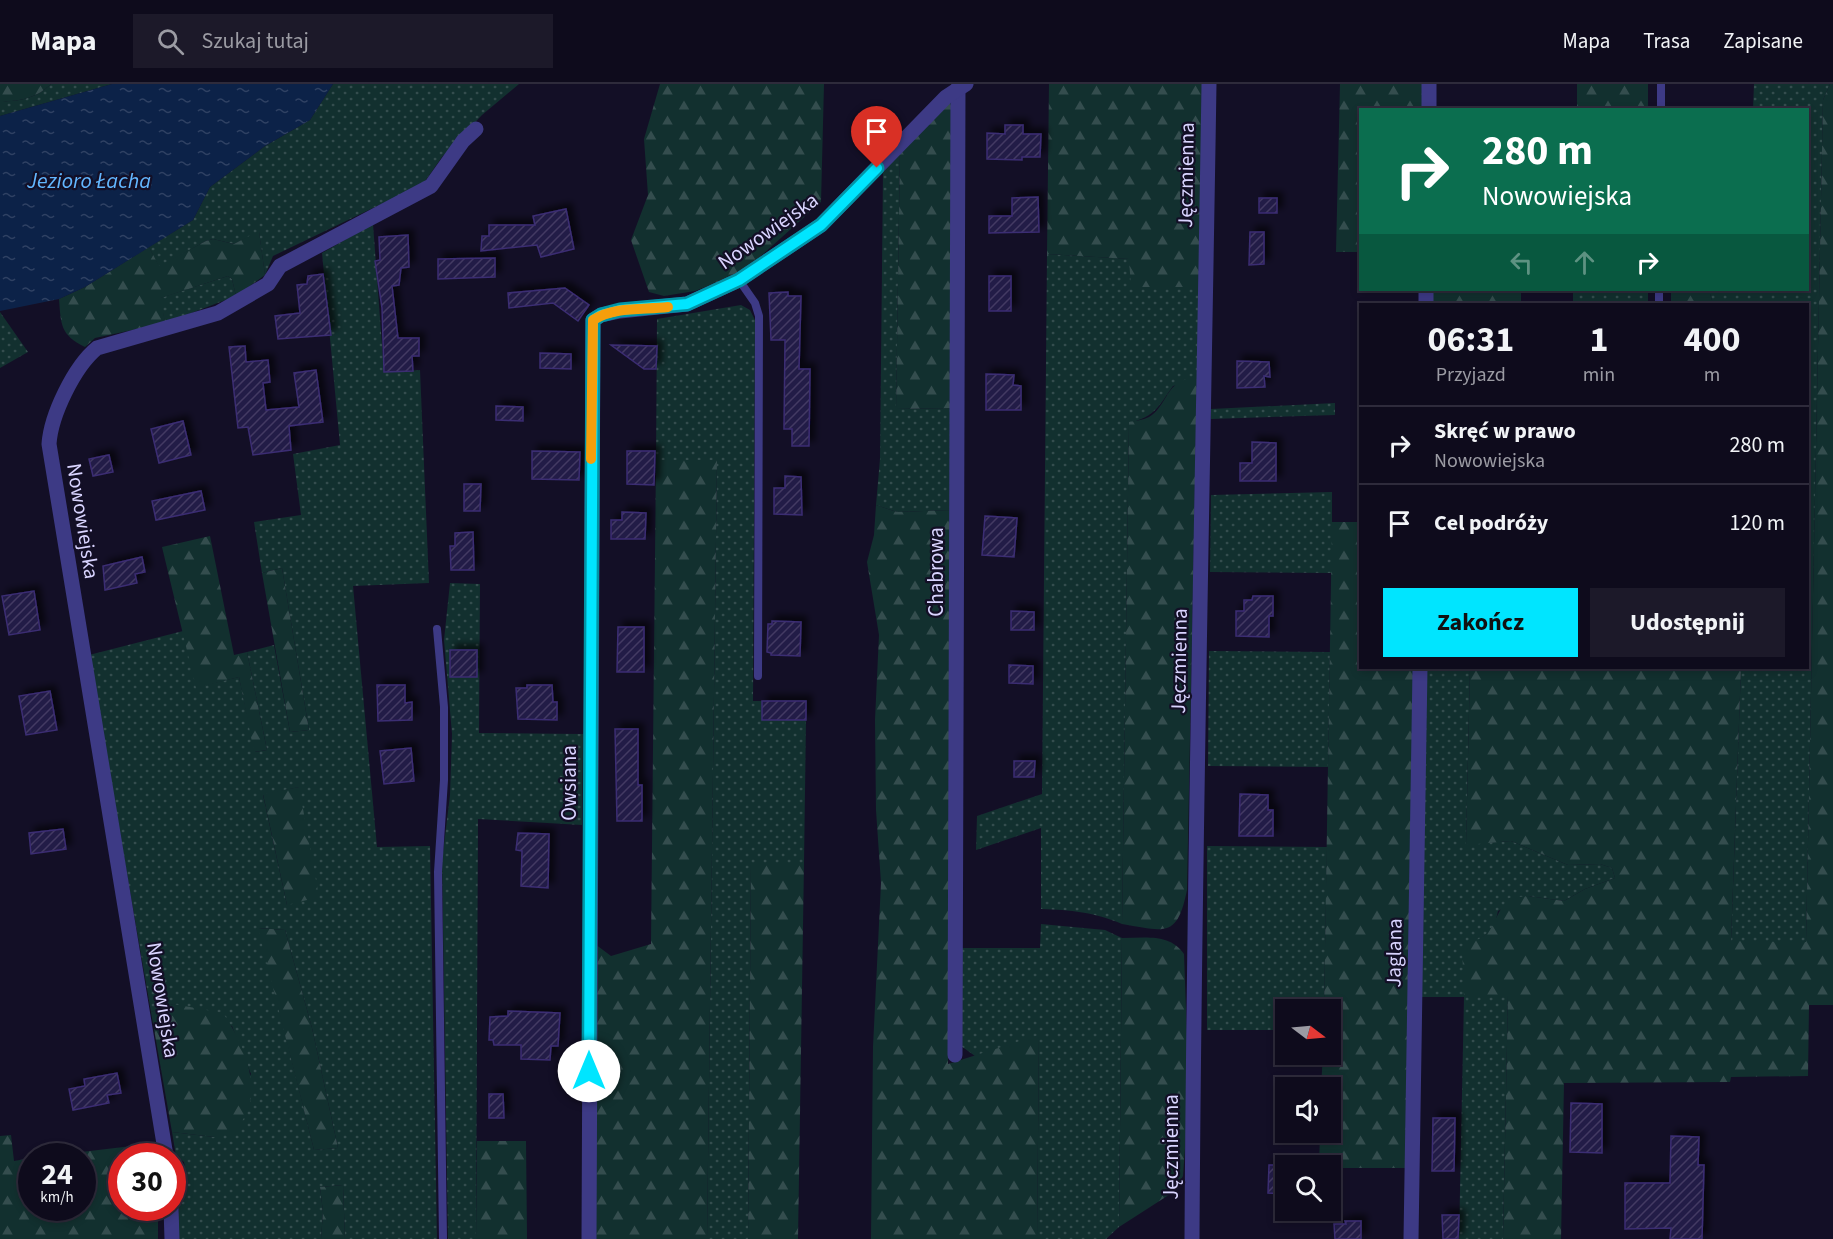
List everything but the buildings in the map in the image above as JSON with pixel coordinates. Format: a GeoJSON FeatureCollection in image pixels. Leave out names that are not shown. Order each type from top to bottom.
{"type":"FeatureCollection","features":[{"type":"Feature","properties":{"kind":"street","name":"Jęczmienna"},"geometry":{"type":"LineString","coordinates":[[1192,1239],[1193,914],[1202,595],[1209,84]]}},
{"type":"Feature","properties":{"kind":"street"},"geometry":{"type":"LineString","coordinates":[[1428,108],[1429,84]]}},
{"type":"Feature","properties":{"kind":"street","name":"Nowowiejska"},"geometry":{"type":"LineString","coordinates":[[591,327],[593,320],[601,315],[620,310],[687,304],[739,280],[821,225],[939,104],[962,86]]}},
{"type":"Feature","properties":{"kind":"street","name":"Chabrowa"},"geometry":{"type":"LineString","coordinates":[[956,1055],[962,86]]}},
{"type":"Feature","properties":{"kind":"street","name":"Nowowiejska"},"geometry":{"type":"LineString","coordinates":[[164,1143],[51,456],[50,429],[86,357],[97,348],[218,313],[268,284],[280,266],[431,186],[463,141],[476,129]]}},
{"type":"Feature","properties":{"kind":"street","name":"Owsiana"},"geometry":{"type":"LineString","coordinates":[[589,1239],[591,327]]}},
{"type":"Feature","properties":{"kind":"street","name":"Jaglana"},"geometry":{"type":"LineString","coordinates":[[1411,1239],[1420,669]]}},
{"type":"Feature","properties":{"kind":"street"},"geometry":{"type":"LineString","coordinates":[[171,1221],[172,1239]]}},
{"type":"Feature","properties":{"kind":"lane"},"geometry":{"type":"LineString","coordinates":[[1661,84],[1661,108]]}},
{"type":"Feature","properties":{"kind":"lane"},"geometry":{"type":"LineString","coordinates":[[739,280],[755,303],[759,316],[758,676]]}},
{"type":"Feature","properties":{"kind":"lane"},"geometry":{"type":"LineString","coordinates":[[437,628],[444,707],[444,780],[438,872],[443,1239]]}},
{"type":"Feature","properties":{"kind":"green space"},"geometry":{"type":"Polygon","coordinates":[[[0,84],[51,84],[34,96],[21,100],[0,101],[0,84]]]}},
{"type":"Feature","properties":{"kind":"green space"},"geometry":{"type":"Polygon","coordinates":[[[51,84],[112,84],[0,116],[0,101],[27,98],[40,93],[51,84]]]}},
{"type":"Feature","properties":{"kind":"green space"},"geometry":{"type":"Polygon","coordinates":[[[333,84],[519,84],[482,115],[442,157],[423,184],[273,256],[265,275],[259,232],[234,244],[213,239],[206,241],[159,267],[149,247],[193,220],[210,187],[265,146],[310,120],[333,84]]]}},
{"type":"Feature","properties":{"kind":"green space"},"geometry":{"type":"Polygon","coordinates":[[[660,84],[824,84],[821,202],[742,273],[695,291],[664,296],[649,292],[631,240],[648,195],[644,139],[660,84]]]}},
{"type":"Feature","properties":{"kind":"green space"},"geometry":{"type":"Polygon","coordinates":[[[1049,84],[1202,84],[1199,287],[1131,287],[1129,259],[1047,254],[1049,84]]]}},
{"type":"Feature","properties":{"kind":"green space"},"geometry":{"type":"Polygon","coordinates":[[[1340,84],[1424,84],[1423,108],[1359,108],[1359,252],[1336,252],[1340,84]]]}},
{"type":"Feature","properties":{"kind":"green space"},"geometry":{"type":"Polygon","coordinates":[[[1577,84],[1648,84],[1648,108],[1577,108],[1577,84]]]}},
{"type":"Feature","properties":{"kind":"green space"},"geometry":{"type":"Polygon","coordinates":[[[1754,84],[1830,84],[1823,100],[1806,942],[1731,942],[1741,669],[1809,669],[1809,303],[1713,303],[1709,291],[1809,291],[1809,108],[1753,108],[1754,84]]]}},
{"type":"Feature","properties":{"kind":"green space"},"geometry":{"type":"Polygon","coordinates":[[[1830,84],[1833,84],[1833,1005],[1809,1005],[1808,1076],[1731,1077],[1730,1082],[1564,1083],[1561,1239],[1503,1239],[1508,996],[1464,997],[1462,946],[1483,937],[1488,932],[1509,898],[1528,896],[1564,901],[1585,889],[1615,878],[1612,868],[1600,864],[1568,865],[1511,841],[1466,845],[1470,669],[1741,669],[1731,941],[1806,942],[1823,100],[1830,84]]]}},
{"type":"Feature","properties":{"kind":"green space"},"geometry":{"type":"Polygon","coordinates":[[[954,98],[953,408],[896,409],[900,150],[954,98]]]}},
{"type":"Feature","properties":{"kind":"green space"},"geometry":{"type":"Polygon","coordinates":[[[900,150],[896,409],[953,408],[952,510],[897,512],[876,505],[880,459],[883,171],[900,150]]]}},
{"type":"Feature","properties":{"kind":"green space"},"geometry":{"type":"Polygon","coordinates":[[[373,224],[384,372],[420,370],[429,583],[353,586],[377,847],[430,846],[437,1239],[345,1239],[343,1185],[320,1187],[323,1212],[321,1239],[176,1239],[178,1221],[186,1221],[186,1143],[174,1143],[172,1132],[214,1137],[251,1074],[232,1026],[173,1004],[151,1012],[89,655],[183,631],[197,687],[239,677],[255,752],[267,750],[247,652],[274,645],[290,732],[309,730],[282,568],[262,573],[254,522],[301,515],[293,454],[340,445],[322,253],[373,224]],[[299,788],[263,795],[287,905],[299,788]],[[259,928],[314,1150],[338,1148],[312,1028],[285,930],[259,928]]]}},
{"type":"Feature","properties":{"kind":"green space"},"geometry":{"type":"Polygon","coordinates":[[[259,231],[265,275],[236,296],[232,279],[228,276],[161,298],[165,323],[95,338],[85,347],[71,338],[63,328],[59,299],[85,287],[149,247],[159,266],[206,241],[213,239],[234,244],[259,231]]]}},
{"type":"Feature","properties":{"kind":"green space"},"geometry":{"type":"Polygon","coordinates":[[[1047,254],[1130,259],[1132,287],[1199,287],[1197,380],[1173,386],[1151,414],[1129,423],[1122,924],[1082,912],[1041,909],[1041,828],[976,850],[977,816],[1042,794],[1047,254]]]}},
{"type":"Feature","properties":{"kind":"green space"},"geometry":{"type":"Polygon","coordinates":[[[228,276],[232,279],[236,296],[165,323],[160,298],[228,276]]]}},
{"type":"Feature","properties":{"kind":"green space"},"geometry":{"type":"Polygon","coordinates":[[[1430,291],[1521,291],[1521,303],[1430,303],[1430,291]]]}},
{"type":"Feature","properties":{"kind":"green space"},"geometry":{"type":"Polygon","coordinates":[[[1573,291],[1648,291],[1648,303],[1573,303],[1573,291]]]}},
{"type":"Feature","properties":{"kind":"green space"},"geometry":{"type":"Polygon","coordinates":[[[1671,291],[1709,291],[1713,303],[1671,303],[1671,291]]]}},
{"type":"Feature","properties":{"kind":"green space"},"geometry":{"type":"Polygon","coordinates":[[[741,305],[750,310],[755,320],[753,701],[762,701],[762,720],[806,720],[804,863],[751,863],[748,1239],[707,1239],[717,460],[656,460],[657,319],[741,305]]]}},
{"type":"Feature","properties":{"kind":"green space"},"geometry":{"type":"Polygon","coordinates":[[[0,312],[28,352],[0,368],[0,312]]]}},
{"type":"Feature","properties":{"kind":"green space"},"geometry":{"type":"Polygon","coordinates":[[[1187,379],[1197,380],[1187,890],[1179,917],[1173,924],[1167,928],[1149,929],[1122,924],[1129,422],[1142,420],[1155,413],[1170,391],[1187,379]]]}},
{"type":"Feature","properties":{"kind":"green space"},"geometry":{"type":"Polygon","coordinates":[[[1335,403],[1335,415],[1211,419],[1211,409],[1335,403]]]}},
{"type":"Feature","properties":{"kind":"green space"},"geometry":{"type":"Polygon","coordinates":[[[656,460],[717,460],[707,1239],[594,1239],[595,944],[611,956],[651,944],[656,460]]]}},
{"type":"Feature","properties":{"kind":"green space"},"geometry":{"type":"Polygon","coordinates":[[[1332,492],[1332,573],[1210,572],[1211,495],[1332,492]]]}},
{"type":"Feature","properties":{"kind":"green space"},"geometry":{"type":"Polygon","coordinates":[[[876,505],[897,512],[952,510],[948,1064],[1039,1035],[1037,1239],[871,1239],[873,1047],[881,883],[876,810],[875,720],[879,635],[867,562],[874,535],[876,505]]]}},
{"type":"Feature","properties":{"kind":"green space"},"geometry":{"type":"Polygon","coordinates":[[[1332,522],[1359,522],[1359,669],[1415,669],[1408,1168],[1341,1168],[1341,1155],[1319,1155],[1320,1143],[1341,1143],[1341,1077],[1322,1077],[1322,1065],[1341,1065],[1341,999],[1324,999],[1332,522]]]}},
{"type":"Feature","properties":{"kind":"green space"},"geometry":{"type":"Polygon","coordinates":[[[210,536],[234,655],[247,652],[267,750],[254,752],[239,677],[196,688],[162,547],[210,536]]]}},
{"type":"Feature","properties":{"kind":"green space"},"geometry":{"type":"Polygon","coordinates":[[[282,568],[309,730],[290,732],[262,573],[282,568]]]}},
{"type":"Feature","properties":{"kind":"green space"},"geometry":{"type":"Polygon","coordinates":[[[450,583],[480,584],[479,733],[583,734],[582,825],[478,819],[476,1239],[448,1239],[442,861],[450,795],[452,734],[444,640],[450,583]]]}},
{"type":"Feature","properties":{"kind":"green space"},"geometry":{"type":"Polygon","coordinates":[[[1209,651],[1330,652],[1328,767],[1208,766],[1209,651]]]}},
{"type":"Feature","properties":{"kind":"green space"},"geometry":{"type":"Polygon","coordinates":[[[1425,669],[1470,669],[1466,844],[1511,841],[1568,865],[1600,864],[1612,868],[1615,878],[1585,889],[1564,901],[1528,896],[1498,911],[1494,928],[1479,940],[1508,995],[1503,1239],[1459,1239],[1464,997],[1419,997],[1425,669]]]}},
{"type":"Feature","properties":{"kind":"green space"},"geometry":{"type":"Polygon","coordinates":[[[299,787],[319,897],[287,905],[263,794],[299,787]]]}},
{"type":"Feature","properties":{"kind":"green space"},"geometry":{"type":"Polygon","coordinates":[[[1207,846],[1327,847],[1324,999],[1275,999],[1275,1030],[1207,1030],[1207,846]]]}},
{"type":"Feature","properties":{"kind":"green space"},"geometry":{"type":"Polygon","coordinates":[[[751,863],[804,863],[798,1239],[748,1239],[751,863]]]}},
{"type":"Feature","properties":{"kind":"green space"},"geometry":{"type":"Polygon","coordinates":[[[1041,924],[1105,930],[1122,938],[1119,1227],[1106,1239],[1037,1239],[1039,1036],[975,1056],[961,1046],[962,948],[1040,948],[1041,924]]]}},
{"type":"Feature","properties":{"kind":"green space"},"geometry":{"type":"Polygon","coordinates":[[[258,928],[285,930],[312,1028],[338,1148],[314,1150],[258,928]]]}},
{"type":"Feature","properties":{"kind":"green space"},"geometry":{"type":"Polygon","coordinates":[[[1122,938],[1164,940],[1178,947],[1184,954],[1189,1093],[1183,1176],[1175,1191],[1119,1227],[1122,938]]]}},
{"type":"Feature","properties":{"kind":"green space"},"geometry":{"type":"Polygon","coordinates":[[[173,1004],[223,1013],[241,1044],[249,1067],[251,1091],[248,1111],[235,1133],[214,1137],[172,1132],[151,1012],[173,1004]]]}},
{"type":"Feature","properties":{"kind":"green space"},"geometry":{"type":"Polygon","coordinates":[[[11,1135],[14,1161],[18,1160],[18,1221],[96,1221],[96,1150],[108,1149],[108,1221],[158,1221],[158,1239],[0,1239],[0,1136],[11,1135]]]}},
{"type":"Feature","properties":{"kind":"green space"},"geometry":{"type":"Polygon","coordinates":[[[477,1141],[526,1141],[527,1239],[476,1239],[477,1141]]]}},
{"type":"Feature","properties":{"kind":"green space"},"geometry":{"type":"Polygon","coordinates":[[[343,1185],[345,1239],[321,1239],[323,1212],[320,1187],[343,1185]]]}},
{"type":"Feature","properties":{"kind":"water","name":"Jezioro Łacha"},"geometry":{"type":"Polygon","coordinates":[[[112,84],[333,84],[310,120],[265,146],[210,187],[193,220],[85,287],[59,299],[0,311],[0,116],[112,84]]]}},
{"type":"Feature","properties":{"kind":"slow traffic"},"geometry":{"type":"LineString","coordinates":[[591,459],[591,327],[593,320],[601,315],[620,310],[668,307]]}},
{"type":"Feature","properties":{"kind":"route"},"geometry":{"type":"LineString","coordinates":[[589,1071],[591,327],[593,320],[601,315],[620,310],[656,309],[687,304],[739,280],[821,225],[877,168]]}}]}
